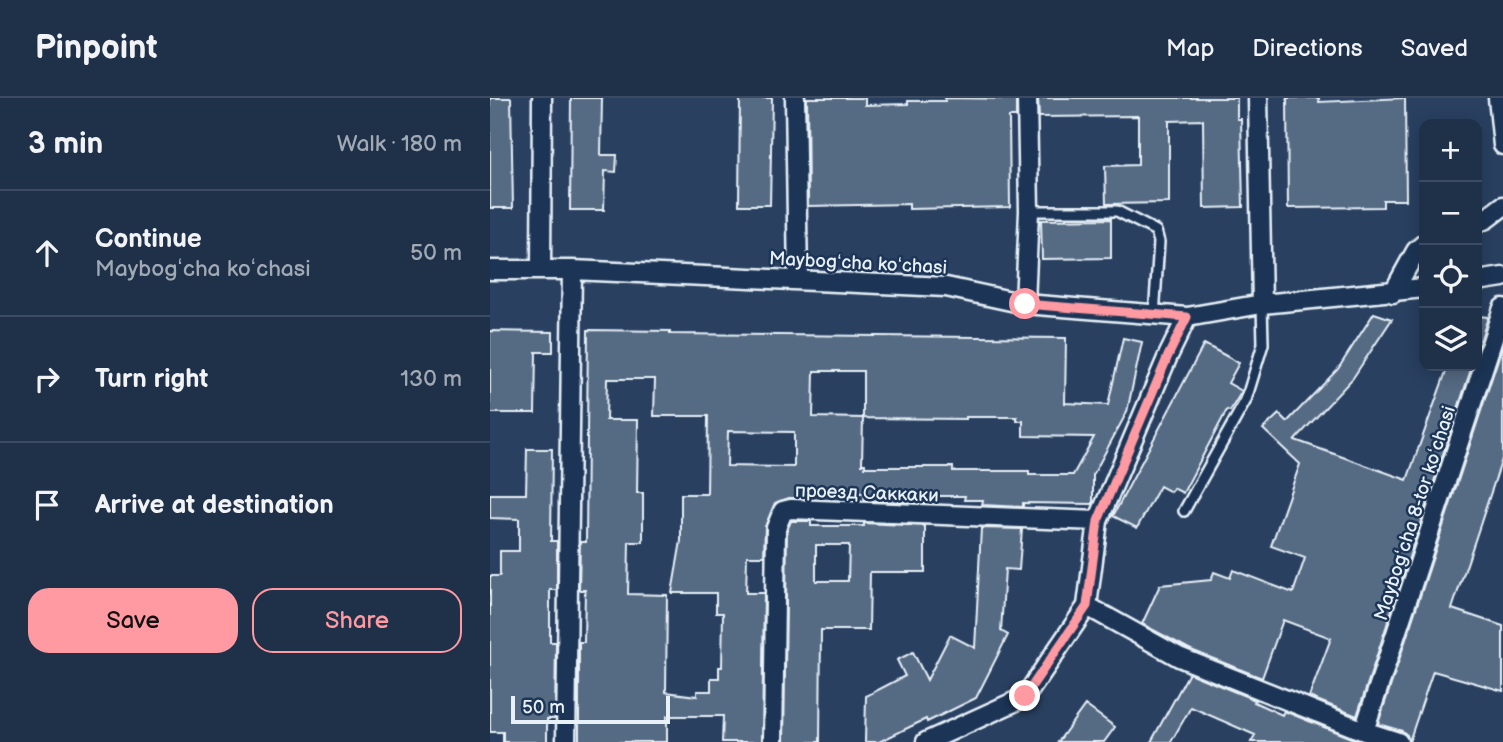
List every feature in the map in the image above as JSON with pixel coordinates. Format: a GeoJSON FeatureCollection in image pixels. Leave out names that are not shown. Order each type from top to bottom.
{"type":"FeatureCollection","features":[{"type":"Feature","properties":{"kind":"street"},"geometry":{"type":"LineString","coordinates":[[541,270],[542,98]]}},
{"type":"Feature","properties":{"kind":"street"},"geometry":{"type":"LineString","coordinates":[[795,98],[798,279]]}},
{"type":"Feature","properties":{"kind":"street"},"geometry":{"type":"LineString","coordinates":[[1025,304],[1029,211],[1027,98]]}},
{"type":"Feature","properties":{"kind":"street"},"geometry":{"type":"LineString","coordinates":[[1258,98],[1262,304]]}},
{"type":"Feature","properties":{"kind":"street"},"geometry":{"type":"LineString","coordinates":[[1498,98],[1503,145]]}},
{"type":"Feature","properties":{"kind":"street"},"geometry":{"type":"LineString","coordinates":[[1482,221],[1503,206]]}},
{"type":"Feature","properties":{"kind":"street"},"geometry":{"type":"LineString","coordinates":[[1393,293],[1416,251],[1423,245]]}},
{"type":"Feature","properties":{"kind":"street","name":"Maybogʻcha koʻchasi"},"geometry":{"type":"LineString","coordinates":[[490,270],[572,270],[946,286],[1025,304],[1187,317],[1262,304],[1419,289]]}},
{"type":"Feature","properties":{"kind":"street"},"geometry":{"type":"LineString","coordinates":[[566,742],[572,270]]}},
{"type":"Feature","properties":{"kind":"street"},"geometry":{"type":"LineString","coordinates":[[1482,280],[1503,277]]}},
{"type":"Feature","properties":{"kind":"street","name":"Maybogʻcha 8-tor koʻchasi"},"geometry":{"type":"LineString","coordinates":[[1364,731],[1503,308]]}},
{"type":"Feature","properties":{"kind":"street"},"geometry":{"type":"LineString","coordinates":[[926,742],[1025,696],[1087,606],[1098,521],[1187,317]]}},
{"type":"Feature","properties":{"kind":"street","name":"проезд Саккаки"},"geometry":{"type":"LineString","coordinates":[[773,742],[776,528],[783,511],[791,509],[1098,521]]}},
{"type":"Feature","properties":{"kind":"street"},"geometry":{"type":"LineString","coordinates":[[1087,606],[1179,657],[1398,742]]}},
{"type":"Feature","properties":{"kind":"lane"},"geometry":{"type":"LineString","coordinates":[[1029,211],[1117,211],[1156,231],[1159,243],[1154,316]]}},
{"type":"Feature","properties":{"kind":"lane"},"geometry":{"type":"LineString","coordinates":[[1184,511],[1246,400],[1263,344],[1262,304]]}},
{"type":"Feature","properties":{"kind":"building"},"geometry":{"type":"Polygon","coordinates":[[[490,98],[511,98],[513,208],[490,208],[490,98]]]}},
{"type":"Feature","properties":{"kind":"building"},"geometry":{"type":"Polygon","coordinates":[[[571,98],[602,98],[601,155],[617,155],[616,172],[605,171],[604,210],[570,210],[571,98]]]}},
{"type":"Feature","properties":{"kind":"building"},"geometry":{"type":"Polygon","coordinates":[[[740,98],[772,98],[770,205],[739,205],[740,98]]]}},
{"type":"Feature","properties":{"kind":"building"},"geometry":{"type":"Polygon","coordinates":[[[807,98],[865,98],[865,105],[945,101],[945,98],[1016,99],[1016,117],[1009,117],[1010,207],[909,209],[909,204],[808,206],[807,98]]]}},
{"type":"Feature","properties":{"kind":"building"},"geometry":{"type":"Polygon","coordinates":[[[1038,98],[1237,98],[1237,119],[1241,119],[1243,207],[1204,208],[1203,120],[1169,121],[1169,203],[1106,204],[1105,166],[1138,165],[1138,116],[1039,117],[1038,98]]]}},
{"type":"Feature","properties":{"kind":"building"},"geometry":{"type":"Polygon","coordinates":[[[1287,98],[1319,98],[1319,102],[1405,98],[1406,200],[1383,200],[1383,207],[1288,208],[1287,98]]]}},
{"type":"Feature","properties":{"kind":"building"},"geometry":{"type":"Polygon","coordinates":[[[1111,219],[1111,258],[1042,259],[1041,220],[1111,219]]]}},
{"type":"Feature","properties":{"kind":"building"},"geometry":{"type":"Polygon","coordinates":[[[1374,313],[1392,319],[1353,378],[1295,440],[1407,480],[1446,371],[1470,371],[1357,716],[1309,697],[1331,638],[1283,620],[1262,678],[1191,650],[1142,624],[1160,585],[1211,580],[1214,572],[1230,578],[1233,570],[1293,593],[1305,558],[1271,546],[1300,464],[1263,429],[1279,414],[1287,422],[1338,369],[1374,313]]]}},
{"type":"Feature","properties":{"kind":"building"},"geometry":{"type":"Polygon","coordinates":[[[1482,316],[1488,317],[1482,336],[1482,316]]]}},
{"type":"Feature","properties":{"kind":"building"},"geometry":{"type":"Polygon","coordinates":[[[588,330],[670,331],[670,334],[1066,338],[1065,403],[1108,405],[1123,338],[1142,342],[1127,412],[1093,475],[1093,504],[1023,503],[1023,507],[982,505],[983,500],[964,500],[965,496],[926,496],[925,503],[864,500],[865,493],[810,493],[810,498],[789,498],[775,503],[765,527],[764,556],[747,556],[746,593],[764,593],[762,742],[722,742],[723,716],[667,716],[667,742],[579,742],[579,642],[584,642],[585,590],[579,590],[580,542],[586,542],[588,330]],[[814,371],[813,417],[863,418],[863,371],[814,371]],[[607,379],[606,420],[638,420],[637,493],[643,493],[643,542],[629,542],[628,594],[667,595],[666,692],[697,696],[697,691],[711,691],[711,678],[719,678],[719,667],[722,667],[723,613],[716,613],[716,593],[672,593],[681,541],[681,494],[707,494],[708,416],[654,416],[655,379],[607,379]],[[1017,417],[863,418],[862,464],[865,464],[865,467],[953,467],[953,471],[1029,471],[1029,475],[1073,475],[1094,437],[1023,436],[1023,421],[1017,421],[1017,417]],[[728,431],[727,466],[794,467],[794,432],[728,431]]]}},
{"type":"Feature","properties":{"kind":"building"},"geometry":{"type":"Polygon","coordinates":[[[490,331],[553,332],[553,352],[536,352],[535,413],[490,413],[490,331]]]}},
{"type":"Feature","properties":{"kind":"building"},"geometry":{"type":"Polygon","coordinates":[[[1204,344],[1239,363],[1228,383],[1242,391],[1230,411],[1227,410],[1183,493],[1173,488],[1171,492],[1160,486],[1137,528],[1113,516],[1204,344]]]}},
{"type":"Feature","properties":{"kind":"building"},"geometry":{"type":"Polygon","coordinates":[[[1503,344],[1503,456],[1452,609],[1503,626],[1503,691],[1433,671],[1409,742],[1402,731],[1378,724],[1503,344]]]}},
{"type":"Feature","properties":{"kind":"building"},"geometry":{"type":"Polygon","coordinates":[[[527,449],[552,449],[551,541],[557,541],[557,590],[550,590],[550,642],[556,642],[555,719],[547,719],[547,742],[503,742],[503,732],[490,732],[490,576],[500,576],[500,551],[519,551],[519,519],[490,518],[490,494],[526,494],[527,449]]]}},
{"type":"Feature","properties":{"kind":"building"},"geometry":{"type":"Polygon","coordinates":[[[791,521],[811,521],[811,526],[864,526],[864,523],[925,526],[925,572],[870,572],[869,630],[821,630],[820,742],[784,742],[787,530],[791,521]],[[816,545],[816,581],[848,581],[849,545],[816,545]]]}},
{"type":"Feature","properties":{"kind":"building"},"geometry":{"type":"Polygon","coordinates":[[[981,528],[1022,529],[1019,570],[1005,569],[1001,631],[1008,635],[976,698],[879,742],[865,742],[866,696],[905,676],[897,660],[913,652],[927,680],[950,635],[975,648],[981,528]]]}},
{"type":"Feature","properties":{"kind":"building"},"geometry":{"type":"Polygon","coordinates":[[[1189,673],[1255,700],[1254,702],[1282,715],[1284,711],[1361,742],[1251,742],[1255,735],[1191,707],[1171,742],[1151,742],[1189,673]]]}},
{"type":"Feature","properties":{"kind":"building"},"geometry":{"type":"Polygon","coordinates":[[[1085,705],[1115,727],[1104,742],[1058,742],[1085,705]]]}},
{"type":"Feature","properties":{"kind":"route"},"geometry":{"type":"LineString","coordinates":[[1025,304],[1187,317],[1098,521],[1087,606],[1025,696]]}}]}
